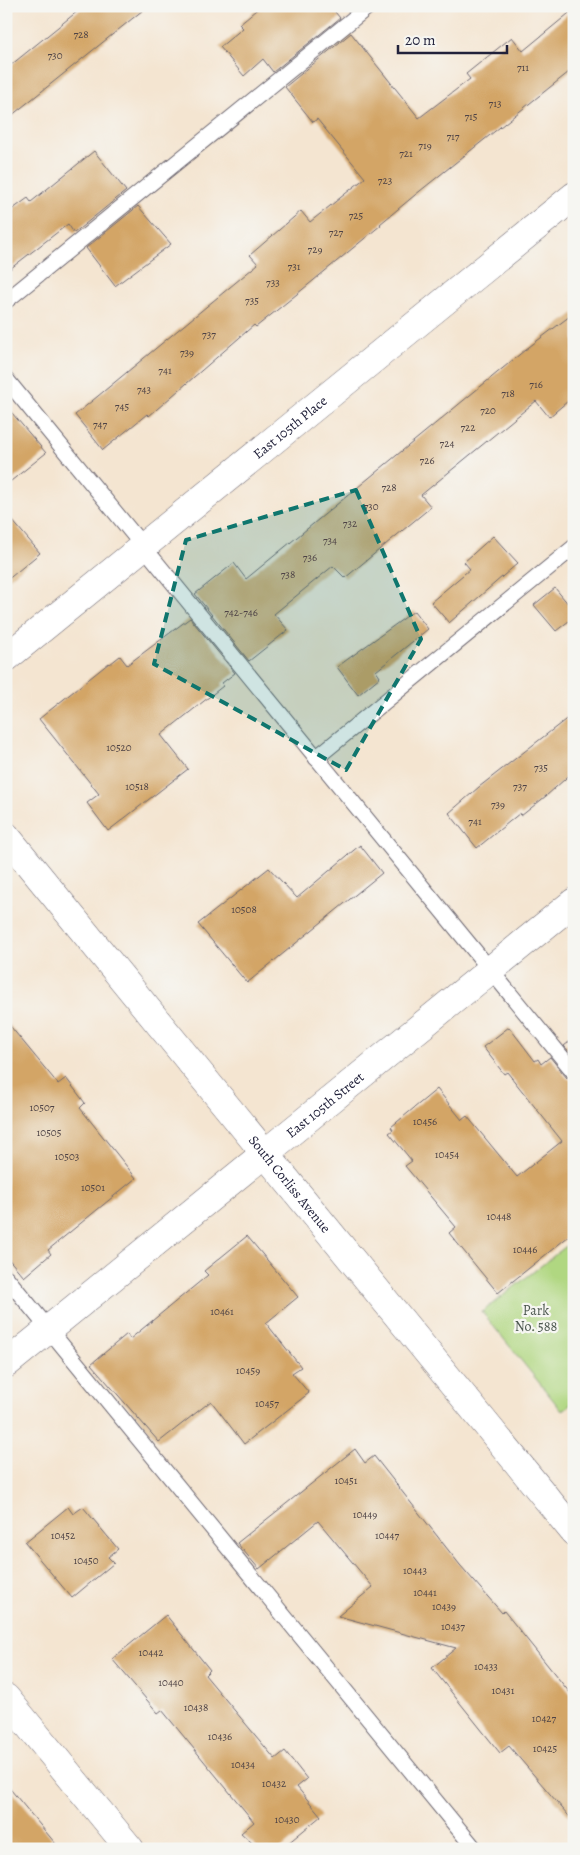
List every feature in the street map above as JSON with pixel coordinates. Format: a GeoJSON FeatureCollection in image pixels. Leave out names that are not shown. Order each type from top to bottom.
{"type":"FeatureCollection","features":[{"type":"Feature","properties":{"kind":"street","name":"East 105th Place"},"geometry":{"type":"LineString","coordinates":[[6,658],[574,196]]}},
{"type":"Feature","properties":{"kind":"street","name":"South Corliss Avenue"},"geometry":{"type":"LineString","coordinates":[[6,836],[574,1532]]}},
{"type":"Feature","properties":{"kind":"street","name":"East 105th Street"},"geometry":{"type":"LineString","coordinates":[[6,1364],[574,902]]}},
{"type":"Feature","properties":{"kind":"street"},"geometry":{"type":"LineString","coordinates":[[6,1698],[130,1849]]}},
{"type":"Feature","properties":{"kind":"lane"},"geometry":{"type":"LineString","coordinates":[[6,301],[369,6]]}},
{"type":"Feature","properties":{"kind":"lane"},"geometry":{"type":"LineString","coordinates":[[6,379],[574,1072]]}},
{"type":"Feature","properties":{"kind":"lane"},"geometry":{"type":"LineString","coordinates":[[316,758],[574,547]]}},
{"type":"Feature","properties":{"kind":"lane"},"geometry":{"type":"LineString","coordinates":[[6,1277],[474,1849]]}},
{"type":"Feature","properties":{"kind":"highlighted area"},"geometry":{"type":"Polygon","coordinates":[[[356,490],[421,639],[346,770],[154,664],[186,540],[356,490]]]}},
{"type":"Feature","properties":{"kind":"green space","name":"Park No. 588"},"geometry":{"type":"Polygon","coordinates":[[[574,1240],[574,1402],[562,1411],[482,1312],[574,1240]]]}},
{"type":"Feature","properties":{"kind":"building"},"geometry":{"type":"Polygon","coordinates":[[[84,6],[148,6],[6,120],[6,69],[84,6]]]}},
{"type":"Feature","properties":{"kind":"building"},"geometry":{"type":"Polygon","coordinates":[[[261,6],[330,6],[340,18],[273,72],[263,59],[244,76],[220,47],[243,28],[239,24],[261,6]]]}},
{"type":"Feature","properties":{"kind":"building"},"geometry":{"type":"Polygon","coordinates":[[[574,9],[574,68],[415,195],[256,327],[254,325],[149,416],[147,414],[103,450],[75,415],[258,264],[250,255],[301,211],[310,222],[365,178],[317,119],[313,122],[285,87],[351,33],[419,118],[470,79],[466,74],[512,37],[523,51],[574,9]]]}},
{"type":"Feature","properties":{"kind":"building"},"geometry":{"type":"Polygon","coordinates":[[[94,151],[126,191],[74,233],[68,224],[6,272],[6,214],[28,198],[31,202],[94,151]]]}},
{"type":"Feature","properties":{"kind":"building"},"geometry":{"type":"Polygon","coordinates":[[[138,206],[171,244],[115,286],[86,248],[138,206]]]}},
{"type":"Feature","properties":{"kind":"building"},"geometry":{"type":"Polygon","coordinates":[[[574,313],[574,396],[549,417],[536,401],[421,495],[431,507],[345,578],[333,566],[274,614],[288,630],[249,661],[195,594],[234,563],[246,579],[525,350],[574,313]]]}},
{"type":"Feature","properties":{"kind":"building"},"geometry":{"type":"Polygon","coordinates":[[[6,406],[46,453],[6,485],[6,406]]]}},
{"type":"Feature","properties":{"kind":"building"},"geometry":{"type":"Polygon","coordinates":[[[6,513],[40,553],[6,581],[6,513]]]}},
{"type":"Feature","properties":{"kind":"building"},"geometry":{"type":"Polygon","coordinates":[[[493,536],[518,563],[449,623],[431,602],[470,569],[464,562],[493,536]]]}},
{"type":"Feature","properties":{"kind":"building"},"geometry":{"type":"Polygon","coordinates":[[[555,588],[574,611],[574,617],[556,631],[534,605],[555,588]]]}},
{"type":"Feature","properties":{"kind":"building"},"geometry":{"type":"Polygon","coordinates":[[[414,611],[428,629],[376,671],[380,677],[358,695],[337,667],[414,611]]]}},
{"type":"Feature","properties":{"kind":"building"},"geometry":{"type":"Polygon","coordinates":[[[190,618],[235,673],[222,683],[223,686],[161,735],[188,769],[108,831],[87,803],[99,794],[39,719],[109,663],[120,656],[127,665],[190,618]]]}},
{"type":"Feature","properties":{"kind":"building"},"geometry":{"type":"Polygon","coordinates":[[[574,713],[574,771],[521,816],[520,813],[477,848],[449,813],[479,787],[574,713]]]}},
{"type":"Feature","properties":{"kind":"building"},"geometry":{"type":"Polygon","coordinates":[[[360,845],[382,873],[247,983],[198,924],[269,868],[297,898],[360,845]]]}},
{"type":"Feature","properties":{"kind":"building"},"geometry":{"type":"Polygon","coordinates":[[[6,1021],[58,1084],[66,1078],[85,1103],[80,1108],[136,1178],[48,1250],[51,1254],[24,1277],[6,1256],[6,1021]]]}},
{"type":"Feature","properties":{"kind":"building"},"geometry":{"type":"Polygon","coordinates":[[[509,1027],[535,1061],[538,1059],[541,1064],[550,1057],[567,1078],[574,1081],[574,1232],[498,1293],[449,1233],[456,1227],[405,1166],[412,1161],[389,1133],[393,1130],[391,1127],[437,1089],[462,1120],[467,1116],[517,1177],[562,1141],[507,1072],[504,1074],[483,1047],[509,1027]]]}},
{"type":"Feature","properties":{"kind":"building"},"geometry":{"type":"Polygon","coordinates":[[[574,1038],[574,1057],[564,1046],[574,1038]]]}},
{"type":"Feature","properties":{"kind":"building"},"geometry":{"type":"Polygon","coordinates":[[[247,1236],[298,1297],[266,1323],[301,1367],[292,1373],[309,1393],[244,1444],[211,1401],[159,1442],[91,1364],[127,1334],[130,1339],[208,1275],[204,1271],[247,1236]]]}},
{"type":"Feature","properties":{"kind":"building"},"geometry":{"type":"Polygon","coordinates":[[[355,1449],[365,1463],[374,1456],[460,1565],[502,1613],[504,1611],[574,1698],[574,1822],[509,1746],[500,1753],[432,1668],[456,1648],[338,1616],[373,1587],[318,1521],[259,1569],[237,1543],[355,1449]]]}},
{"type":"Feature","properties":{"kind":"building"},"geometry":{"type":"Polygon","coordinates":[[[68,1507],[73,1514],[83,1507],[118,1549],[108,1557],[114,1563],[72,1598],[25,1542],[68,1507]]]}},
{"type":"Feature","properties":{"kind":"building"},"geometry":{"type":"Polygon","coordinates":[[[166,1615],[210,1670],[205,1675],[275,1759],[285,1751],[307,1779],[297,1787],[321,1816],[281,1849],[259,1849],[241,1833],[254,1822],[162,1710],[158,1713],[112,1659],[166,1615]]]}},
{"type":"Feature","properties":{"kind":"building"},"geometry":{"type":"Polygon","coordinates":[[[6,1784],[60,1849],[6,1849],[6,1784]]]}}]}
